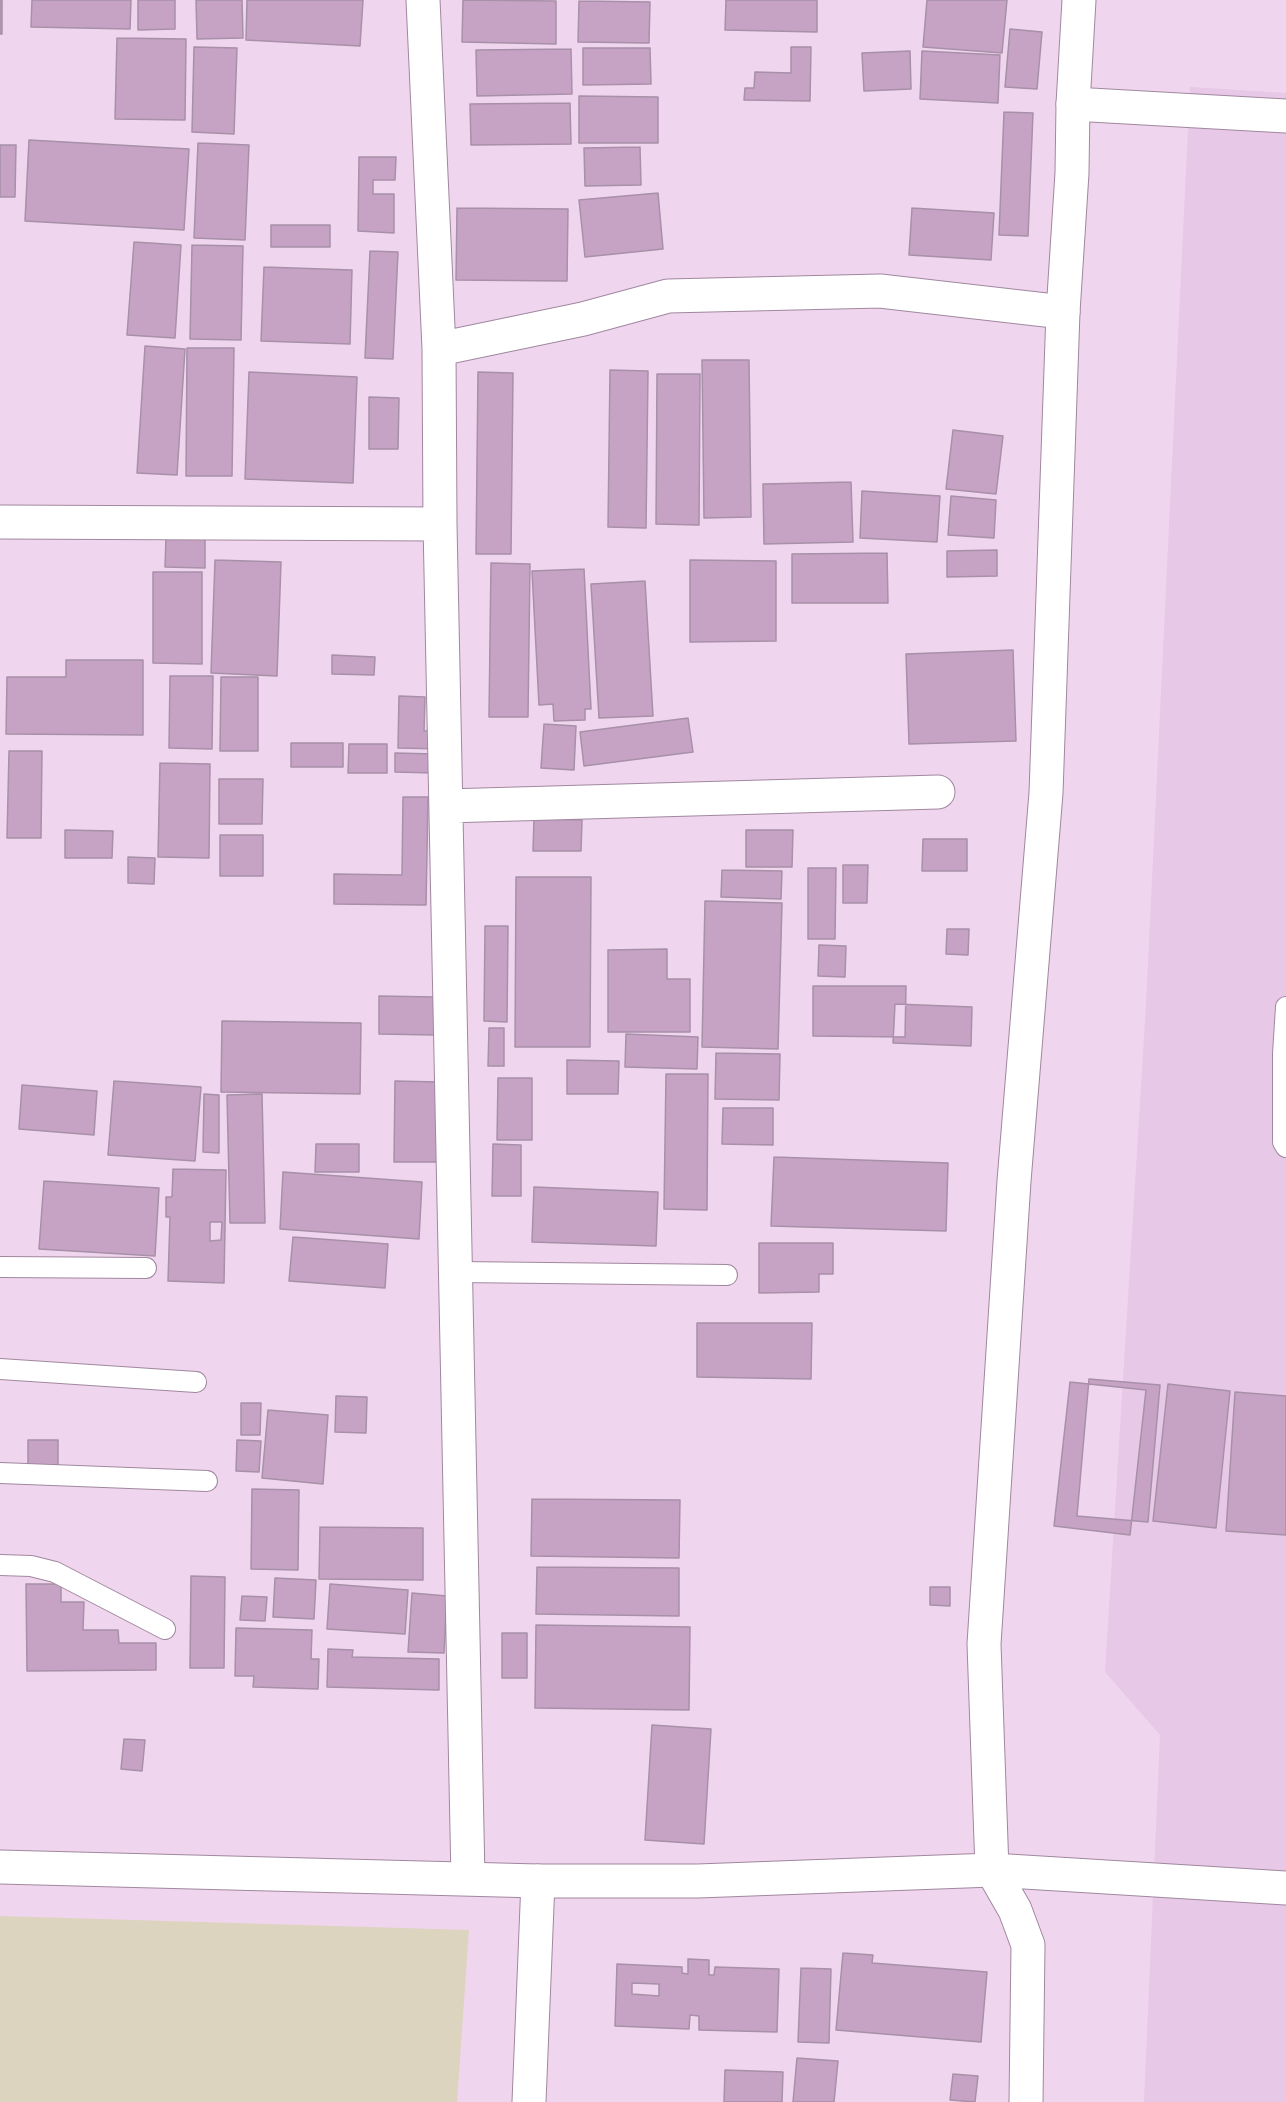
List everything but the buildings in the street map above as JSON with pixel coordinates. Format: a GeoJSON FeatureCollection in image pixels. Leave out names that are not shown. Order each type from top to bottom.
{"type":"FeatureCollection","features":[{"type":"Feature","properties":{"kind":"street"},"geometry":{"type":"LineString","coordinates":[[423,0],[439,349],[440,524],[468,1878]]}},
{"type":"Feature","properties":{"kind":"street"},"geometry":{"type":"LineString","coordinates":[[1026,2102],[1028,1945],[1015,1910],[992,1870],[984,1644],[1013,1193],[1046,793],[1063,312],[1072,173],[1079,0]]}},
{"type":"Feature","properties":{"kind":"street"},"geometry":{"type":"LineString","coordinates":[[1073,104],[1286,116]]}},
{"type":"Feature","properties":{"kind":"street"},"geometry":{"type":"LineString","coordinates":[[439,349],[583,319],[668,296],[880,291],[1063,312]]}},
{"type":"Feature","properties":{"kind":"street"},"geometry":{"type":"LineString","coordinates":[[0,522],[440,524]]}},
{"type":"Feature","properties":{"kind":"street"},"geometry":{"type":"LineString","coordinates":[[446,806],[938,792]]}},
{"type":"Feature","properties":{"kind":"street"},"geometry":{"type":"LineString","coordinates":[[0,1867],[538,1881],[698,1881],[992,1870],[1286,1888]]}},
{"type":"Feature","properties":{"kind":"street"},"geometry":{"type":"LineString","coordinates":[[529,2102],[538,1881]]}},
{"type":"Feature","properties":{"kind":"lane"},"geometry":{"type":"LineString","coordinates":[[1286,1007],[1283,1053],[1283,1142],[1286,1147]]}},
{"type":"Feature","properties":{"kind":"lane"},"geometry":{"type":"LineString","coordinates":[[0,1267],[146,1268]]}},
{"type":"Feature","properties":{"kind":"lane"},"geometry":{"type":"LineString","coordinates":[[457,1272],[727,1275]]}},
{"type":"Feature","properties":{"kind":"lane"},"geometry":{"type":"LineString","coordinates":[[0,1369],[196,1382]]}},
{"type":"Feature","properties":{"kind":"lane"},"geometry":{"type":"LineString","coordinates":[[0,1473],[207,1481]]}},
{"type":"Feature","properties":{"kind":"lane"},"geometry":{"type":"LineString","coordinates":[[0,1565],[31,1566],[55,1572],[165,1629]]}},
{"type":"Feature","properties":{"kind":"shaded area"},"geometry":{"type":"Polygon","coordinates":[[[1190,87],[1286,93],[1286,2102],[1144,2102],[1160,1735],[1105,1672],[1146,1005],[1190,87]]]}},
{"type":"Feature","properties":{"kind":"shaded area"},"geometry":{"type":"Polygon","coordinates":[[[0,1916],[469,1930],[457,2102],[0,2102],[0,1916]]]}}]}
